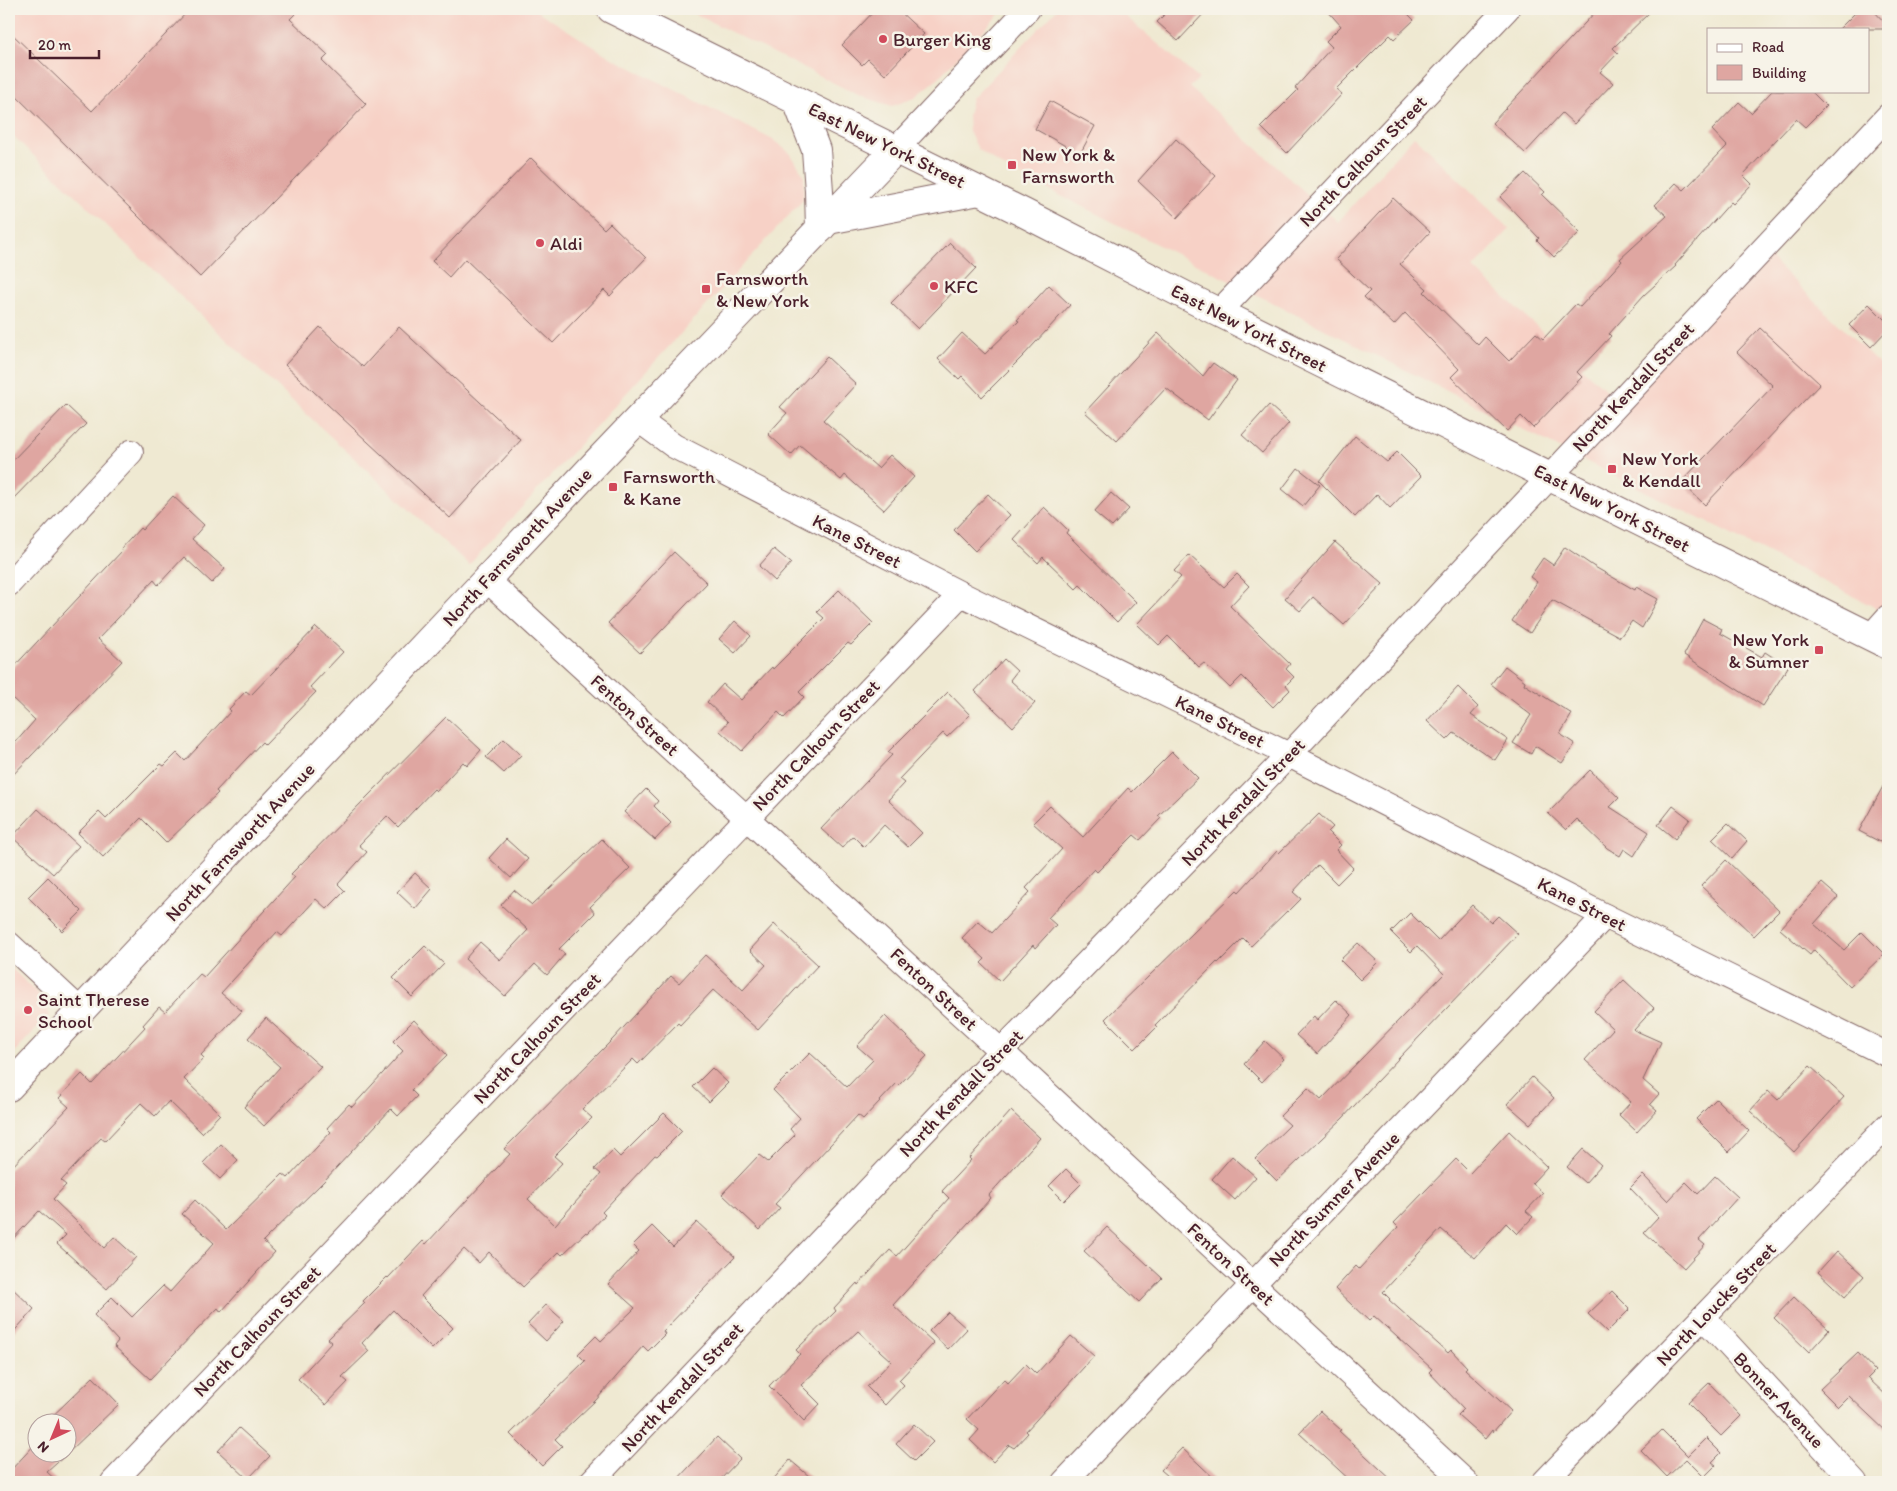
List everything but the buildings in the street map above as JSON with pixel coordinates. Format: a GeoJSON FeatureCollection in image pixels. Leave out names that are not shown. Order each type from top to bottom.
{"type":"FeatureCollection","features":[{"type":"Feature","properties":{"kind":"main road","name":"East New York Street"},"geometry":{"type":"LineString","coordinates":[[611,9],[1549,476],[1882,632]]}},
{"type":"Feature","properties":{"kind":"main road"},"geometry":{"type":"LineString","coordinates":[[796,101],[816,150],[824,225],[979,191]]}},
{"type":"Feature","properties":{"kind":"main road","name":"North Farnsworth Avenue"},"geometry":{"type":"LineString","coordinates":[[9,1087],[637,419],[896,150]]}},
{"type":"Feature","properties":{"kind":"street","name":"North Farnsworth Avenue"},"geometry":{"type":"LineString","coordinates":[[896,150],[1028,9]]}},
{"type":"Feature","properties":{"kind":"street","name":"North Calhoun Street"},"geometry":{"type":"LineString","coordinates":[[1218,312],[1507,9]]}},
{"type":"Feature","properties":{"kind":"street","name":"North Kendall Street"},"geometry":{"type":"LineString","coordinates":[[591,1482],[1001,1050],[1289,754],[1888,116]]}},
{"type":"Feature","properties":{"kind":"street","name":"Kane Street"},"geometry":{"type":"LineString","coordinates":[[637,419],[674,446],[961,594],[1289,754],[1605,916],[1888,1055]]}},
{"type":"Feature","properties":{"kind":"street"},"geometry":{"type":"LineString","coordinates":[[9,584],[131,452]]}},
{"type":"Feature","properties":{"kind":"street","name":"Fenton Street"},"geometry":{"type":"LineString","coordinates":[[487,580],[1001,1050],[1466,1482]]}},
{"type":"Feature","properties":{"kind":"street","name":"North Calhoun Street"},"geometry":{"type":"LineString","coordinates":[[113,1482],[961,594]]}},
{"type":"Feature","properties":{"kind":"street","name":"North Sumner Avenue"},"geometry":{"type":"LineString","coordinates":[[1064,1482],[1605,916]]}},
{"type":"Feature","properties":{"kind":"street"},"geometry":{"type":"LineString","coordinates":[[9,944],[81,1012]]}},
{"type":"Feature","properties":{"kind":"street","name":"North Loucks Street"},"geometry":{"type":"LineString","coordinates":[[1544,1482],[1888,1125]]}},
{"type":"Feature","properties":{"kind":"street","name":"Bonner Avenue"},"geometry":{"type":"LineString","coordinates":[[1703,1317],[1855,1482]]}},
{"type":"Feature","properties":{"kind":"shaded area"},"geometry":{"type":"Polygon","coordinates":[[[9,9],[534,9],[610,57],[773,140],[790,153],[804,175],[803,200],[469,565],[216,330],[9,132],[9,9]]]}},
{"type":"Feature","properties":{"kind":"shaded area"},"geometry":{"type":"Polygon","coordinates":[[[685,9],[1004,9],[934,82],[914,98],[892,106],[860,96],[685,9]]]}},
{"type":"Feature","properties":{"kind":"shaded area"},"geometry":{"type":"Polygon","coordinates":[[[1057,9],[1117,9],[1199,79],[1189,87],[1338,222],[1414,136],[1510,229],[1473,268],[1620,403],[1761,249],[1888,372],[1888,614],[1002,166],[978,149],[969,132],[968,115],[972,99],[1057,9]]]}},
{"type":"Feature","properties":{"kind":"shaded area","name":"Saint Therese School"},"geometry":{"type":"Polygon","coordinates":[[[9,966],[42,997],[49,1015],[9,1058],[9,966]]]}},
{"type":"Feature","properties":{"kind":"place","name":"Burger King"},"geometry":{"type":"Point","coordinates":[883,39]}},
{"type":"Feature","properties":{"kind":"place","name":"New York & Farnsworth"},"geometry":{"type":"Point","coordinates":[1012,165]}},
{"type":"Feature","properties":{"kind":"place","name":"Aldi"},"geometry":{"type":"Point","coordinates":[540,243]}},
{"type":"Feature","properties":{"kind":"place","name":"KFC"},"geometry":{"type":"Point","coordinates":[934,286]}},
{"type":"Feature","properties":{"kind":"place","name":"Farnsworth & New York"},"geometry":{"type":"Point","coordinates":[706,289]}},
{"type":"Feature","properties":{"kind":"place","name":"New York & Kendall"},"geometry":{"type":"Point","coordinates":[1612,469]}},
{"type":"Feature","properties":{"kind":"place","name":"Farnsworth & Kane"},"geometry":{"type":"Point","coordinates":[613,487]}},
{"type":"Feature","properties":{"kind":"place","name":"New York & Sumner"},"geometry":{"type":"Point","coordinates":[1819,650]}},
{"type":"Feature","properties":{"kind":"place","name":"Saint Therese School"},"geometry":{"type":"Point","coordinates":[28,1010]}}]}
